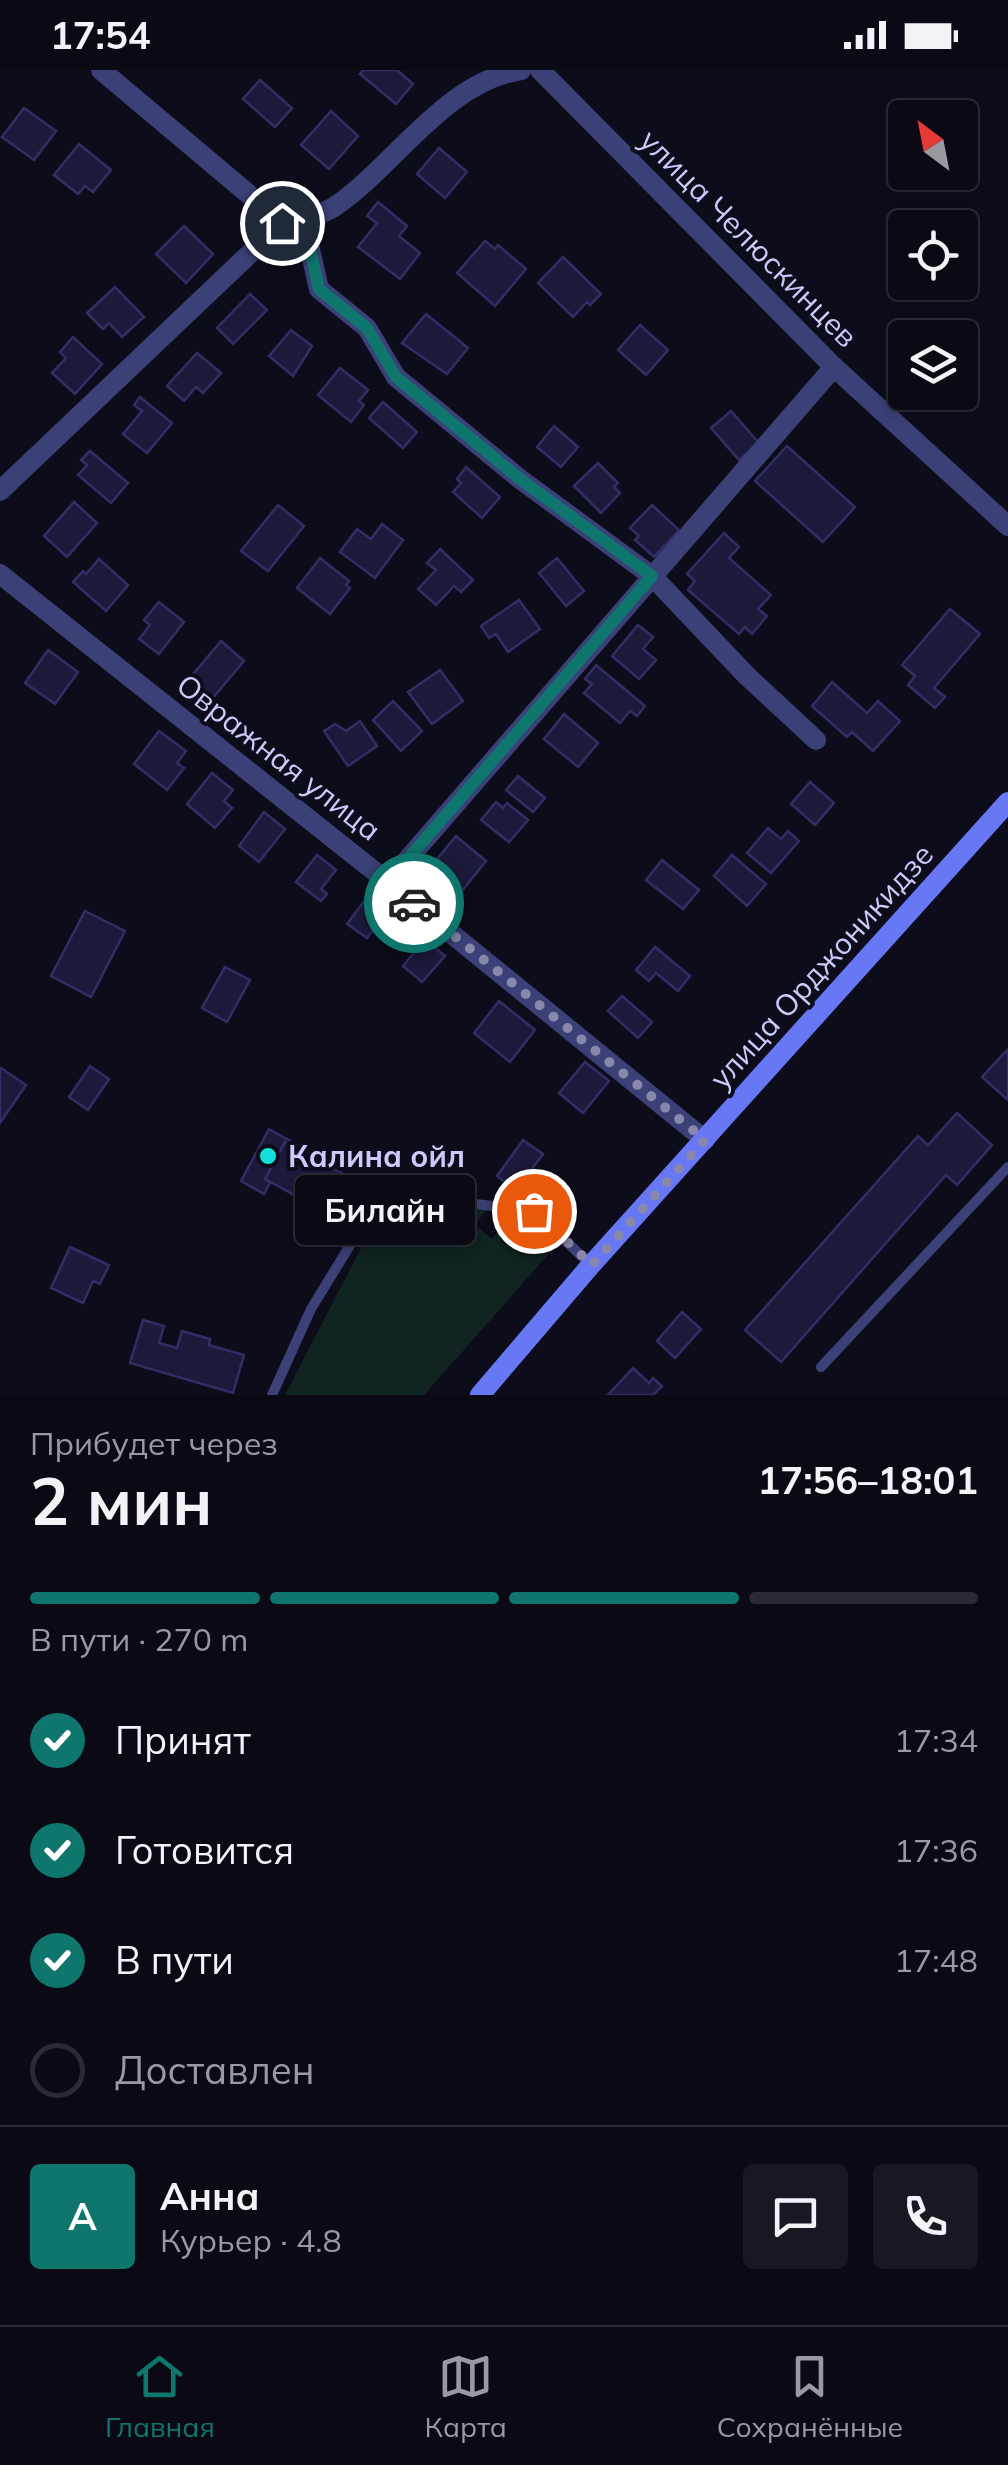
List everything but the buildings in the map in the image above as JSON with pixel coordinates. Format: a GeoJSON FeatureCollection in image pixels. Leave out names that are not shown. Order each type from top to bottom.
{"type":"FeatureCollection","features":[{"type":"Feature","properties":{"kind":"main road","name":"улица Орджоникидзе"},"geometry":{"type":"LineString","coordinates":[[480,1395],[1008,802]]}},
{"type":"Feature","properties":{"kind":"street"},"geometry":{"type":"LineString","coordinates":[[101,70],[309,245],[319,289],[367,328],[396,377],[520,479],[652,576],[747,676],[816,740]]}},
{"type":"Feature","properties":{"kind":"street"},"geometry":{"type":"LineString","coordinates":[[0,492],[282,223],[332,209],[445,106],[503,73],[520,70]]}},
{"type":"Feature","properties":{"kind":"street","name":"улица Челюскинцев"},"geometry":{"type":"LineString","coordinates":[[540,70],[834,367],[1008,526]]}},
{"type":"Feature","properties":{"kind":"street"},"geometry":{"type":"LineString","coordinates":[[388,882],[834,367]]}},
{"type":"Feature","properties":{"kind":"street","name":"Овражная улица"},"geometry":{"type":"LineString","coordinates":[[0,574],[705,1140]]}},
{"type":"Feature","properties":{"kind":"lane"},"geometry":{"type":"LineString","coordinates":[[821,1367],[1008,1167]]}},
{"type":"Feature","properties":{"kind":"lane"},"geometry":{"type":"LineString","coordinates":[[272,1395],[311,1310],[382,1194],[534,1211],[592,1265]]}},
{"type":"Feature","properties":{"kind":"green space"},"geometry":{"type":"Polygon","coordinates":[[[389,1205],[486,1210],[475,1225],[492,1239],[503,1225],[493,1217],[497,1212],[506,1214],[537,1228],[554,1248],[424,1395],[285,1395],[375,1221],[389,1205]]]}},
{"type":"Feature","properties":{"kind":"way so far"},"geometry":{"type":"LineString","coordinates":[[414,903],[705,1140],[592,1265],[534,1211]]}},
{"type":"Feature","properties":{"kind":"place","name":"Калина ойл"},"geometry":{"type":"Point","coordinates":[268,1156]}},
{"type":"Feature","properties":{"kind":"place","name":"Билайн"},"geometry":{"type":"Point","coordinates":[534,1211]}},
{"type":"Feature","properties":{"kind":"route"},"geometry":{"type":"LineString","coordinates":[[282,223],[309,245],[319,289],[367,328],[396,377],[520,479],[652,576],[388,882],[414,903]]}}]}
